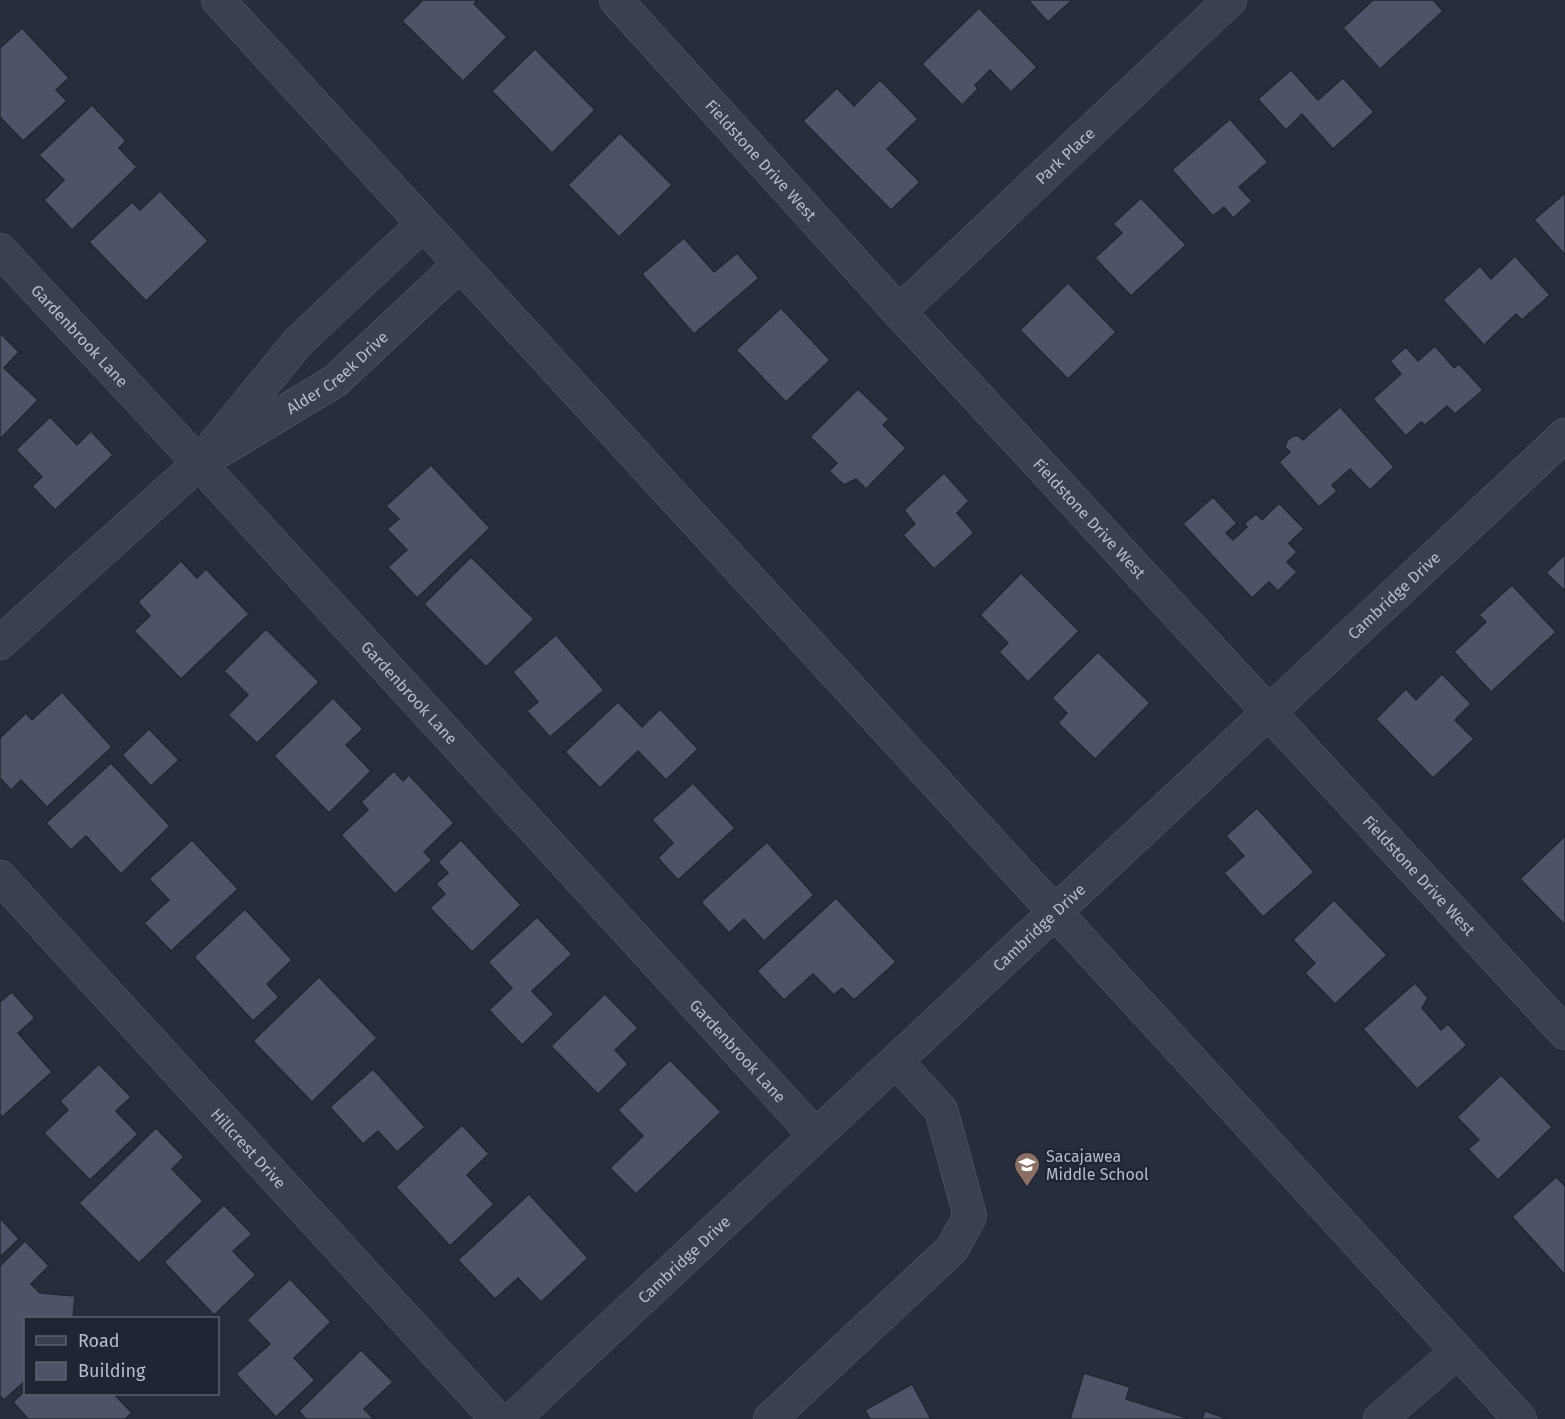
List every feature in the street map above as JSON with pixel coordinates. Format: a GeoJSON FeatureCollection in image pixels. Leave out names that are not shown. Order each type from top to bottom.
{"type":"FeatureCollection","features":[{"type":"Feature","properties":{"kind":"street"},"geometry":{"type":"LineString","coordinates":[[218,0],[1520,1419]]}},
{"type":"Feature","properties":{"kind":"street","name":"Fieldstone Drive West"},"geometry":{"type":"LineString","coordinates":[[616,0],[899,312],[1565,1033]]}},
{"type":"Feature","properties":{"kind":"street","name":"Park Place"},"geometry":{"type":"LineString","coordinates":[[899,312],[1230,0]]}},
{"type":"Feature","properties":{"kind":"street","name":"Alder Creek Drive"},"geometry":{"type":"LineString","coordinates":[[0,644],[199,464],[298,342],[423,224]]}},
{"type":"Feature","properties":{"kind":"street","name":"Gardenbrook Lane"},"geometry":{"type":"LineString","coordinates":[[0,250],[816,1136]]}},
{"type":"Feature","properties":{"kind":"street","name":"Alder Creek Drive"},"geometry":{"type":"LineString","coordinates":[[199,464],[335,381],[460,264]]}},
{"type":"Feature","properties":{"kind":"street","name":"Cambridge Drive"},"geometry":{"type":"LineString","coordinates":[[513,1419],[1565,435]]}},
{"type":"Feature","properties":{"kind":"street","name":"Hillcrest Drive"},"geometry":{"type":"LineString","coordinates":[[0,877],[497,1419]]}},
{"type":"Feature","properties":{"kind":"street"},"geometry":{"type":"LineString","coordinates":[[770,1419],[952,1249],[970,1215],[941,1110],[896,1061]]}},
{"type":"Feature","properties":{"kind":"street"},"geometry":{"type":"LineString","coordinates":[[1380,1419],[1457,1352]]}},
{"type":"Feature","properties":{"kind":"building"},"geometry":{"type":"Polygon","coordinates":[[[423,0],[477,0],[474,4],[507,37],[463,81],[402,21],[423,0]]]}},
{"type":"Feature","properties":{"kind":"building"},"geometry":{"type":"Polygon","coordinates":[[[1028,0],[1072,0],[1048,22],[1028,0]]]}},
{"type":"Feature","properties":{"kind":"building"},"geometry":{"type":"Polygon","coordinates":[[[1373,0],[1433,0],[1443,11],[1380,69],[1343,28],[1373,0]]]}},
{"type":"Feature","properties":{"kind":"building"},"geometry":{"type":"Polygon","coordinates":[[[979,8],[1037,67],[1011,92],[990,70],[975,85],[978,89],[962,105],[922,64],[979,8]]]}},
{"type":"Feature","properties":{"kind":"building"},"geometry":{"type":"Polygon","coordinates":[[[22,28],[69,78],[56,90],[67,101],[23,141],[0,117],[0,48],[22,28]]]}},
{"type":"Feature","properties":{"kind":"building"},"geometry":{"type":"Polygon","coordinates":[[[535,49],[595,110],[552,153],[492,91],[535,49]]]}},
{"type":"Feature","properties":{"kind":"building"},"geometry":{"type":"Polygon","coordinates":[[[1291,70],[1318,100],[1343,78],[1374,112],[1333,149],[1302,114],[1286,130],[1258,99],[1291,70]]]}},
{"type":"Feature","properties":{"kind":"building"},"geometry":{"type":"Polygon","coordinates":[[[880,80],[918,119],[887,149],[920,182],[891,210],[803,121],[837,88],[854,106],[880,80]]]}},
{"type":"Feature","properties":{"kind":"building"},"geometry":{"type":"Polygon","coordinates":[[[92,105],[126,141],[119,148],[137,167],[72,230],[44,200],[64,180],[39,155],[92,105]]]}},
{"type":"Feature","properties":{"kind":"building"},"geometry":{"type":"Polygon","coordinates":[[[1230,119],[1268,162],[1239,187],[1252,201],[1233,218],[1224,207],[1213,216],[1172,170],[1230,119]]]}},
{"type":"Feature","properties":{"kind":"building"},"geometry":{"type":"Polygon","coordinates":[[[620,133],[672,185],[619,237],[568,185],[620,133]]]}},
{"type":"Feature","properties":{"kind":"building"},"geometry":{"type":"Polygon","coordinates":[[[160,191],[208,241],[146,301],[89,242],[132,202],[140,210],[160,191]]]}},
{"type":"Feature","properties":{"kind":"building"},"geometry":{"type":"Polygon","coordinates":[[[1565,193],[1565,255],[1534,220],[1565,193]]]}},
{"type":"Feature","properties":{"kind":"building"},"geometry":{"type":"Polygon","coordinates":[[[1141,198],[1186,245],[1131,296],[1095,258],[1122,233],[1113,224],[1141,198]]]}},
{"type":"Feature","properties":{"kind":"building"},"geometry":{"type":"Polygon","coordinates":[[[684,238],[714,272],[737,253],[759,278],[694,334],[642,274],[684,238]]]}},
{"type":"Feature","properties":{"kind":"building"},"geometry":{"type":"Polygon","coordinates":[[[1515,256],[1550,295],[1522,320],[1516,314],[1484,345],[1443,300],[1480,266],[1491,279],[1515,256]]]}},
{"type":"Feature","properties":{"kind":"building"},"geometry":{"type":"Polygon","coordinates":[[[1068,283],[1116,332],[1068,379],[1020,330],[1068,283]]]}},
{"type":"Feature","properties":{"kind":"building"},"geometry":{"type":"Polygon","coordinates":[[[781,308],[830,360],[786,402],[736,350],[781,308]]]}},
{"type":"Feature","properties":{"kind":"building"},"geometry":{"type":"Polygon","coordinates":[[[0,333],[19,352],[4,368],[38,400],[0,439],[0,333]]]}},
{"type":"Feature","properties":{"kind":"building"},"geometry":{"type":"Polygon","coordinates":[[[1435,346],[1454,368],[1459,364],[1483,390],[1455,414],[1447,406],[1425,425],[1421,422],[1406,436],[1373,399],[1401,374],[1390,361],[1406,347],[1418,361],[1435,346]]]}},
{"type":"Feature","properties":{"kind":"building"},"geometry":{"type":"Polygon","coordinates":[[[858,389],[889,419],[883,425],[906,448],[866,489],[856,479],[844,485],[829,471],[837,463],[810,437],[858,389]]]}},
{"type":"Feature","properties":{"kind":"building"},"geometry":{"type":"Polygon","coordinates":[[[1340,407],[1394,467],[1370,490],[1350,469],[1332,485],[1337,491],[1319,507],[1279,462],[1290,452],[1285,447],[1287,441],[1293,436],[1299,436],[1303,440],[1340,407]]]}},
{"type":"Feature","properties":{"kind":"building"},"geometry":{"type":"Polygon","coordinates":[[[50,417],[77,445],[91,431],[113,455],[55,510],[32,486],[42,477],[16,450],[50,417]]]}},
{"type":"Feature","properties":{"kind":"building"},"geometry":{"type":"Polygon","coordinates":[[[431,465],[490,528],[417,598],[388,567],[407,550],[387,529],[399,519],[386,506],[431,465]]]}},
{"type":"Feature","properties":{"kind":"building"},"geometry":{"type":"Polygon","coordinates":[[[944,473],[969,501],[957,513],[974,533],[934,569],[903,535],[915,524],[904,510],[944,473]]]}},
{"type":"Feature","properties":{"kind":"building"},"geometry":{"type":"Polygon","coordinates":[[[1213,497],[1237,523],[1226,533],[1233,540],[1247,527],[1244,524],[1256,514],[1262,520],[1279,503],[1304,529],[1289,543],[1297,552],[1287,562],[1297,572],[1278,591],[1269,582],[1252,598],[1183,524],[1213,497]]]}},
{"type":"Feature","properties":{"kind":"building"},"geometry":{"type":"Polygon","coordinates":[[[1565,554],[1565,591],[1546,573],[1565,554]]]}},
{"type":"Feature","properties":{"kind":"building"},"geometry":{"type":"Polygon","coordinates":[[[471,557],[534,619],[486,667],[424,604],[471,557]]]}},
{"type":"Feature","properties":{"kind":"building"},"geometry":{"type":"Polygon","coordinates":[[[181,561],[197,578],[206,569],[249,614],[181,679],[134,631],[150,616],[138,602],[181,561]]]}},
{"type":"Feature","properties":{"kind":"building"},"geometry":{"type":"Polygon","coordinates":[[[1021,573],[1079,631],[1028,682],[999,652],[1008,643],[980,615],[1021,573]]]}},
{"type":"Feature","properties":{"kind":"building"},"geometry":{"type":"Polygon","coordinates":[[[1512,585],[1556,632],[1491,692],[1454,652],[1486,622],[1479,615],[1512,585]]]}},
{"type":"Feature","properties":{"kind":"building"},"geometry":{"type":"Polygon","coordinates":[[[266,629],[319,682],[257,743],[228,715],[248,695],[224,671],[266,629]]]}},
{"type":"Feature","properties":{"kind":"building"},"geometry":{"type":"Polygon","coordinates":[[[556,635],[604,690],[550,737],[527,711],[538,702],[513,672],[556,635]]]}},
{"type":"Feature","properties":{"kind":"building"},"geometry":{"type":"Polygon","coordinates":[[[1098,652],[1150,703],[1095,759],[1058,723],[1067,713],[1052,698],[1098,652]]]}},
{"type":"Feature","properties":{"kind":"building"},"geometry":{"type":"Polygon","coordinates":[[[1442,674],[1471,704],[1455,720],[1474,739],[1433,778],[1376,719],[1406,689],[1416,700],[1442,674]]]}},
{"type":"Feature","properties":{"kind":"building"},"geometry":{"type":"Polygon","coordinates":[[[62,692],[112,747],[47,807],[21,780],[11,790],[0,778],[0,738],[26,713],[32,720],[62,692]]]}},
{"type":"Feature","properties":{"kind":"building"},"geometry":{"type":"Polygon","coordinates":[[[333,698],[363,729],[346,745],[371,771],[329,813],[274,756],[333,698]]]}},
{"type":"Feature","properties":{"kind":"building"},"geometry":{"type":"Polygon","coordinates":[[[618,702],[642,727],[660,709],[698,749],[666,780],[638,751],[600,788],[565,752],[618,702]]]}},
{"type":"Feature","properties":{"kind":"building"},"geometry":{"type":"Polygon","coordinates":[[[149,729],[179,760],[151,786],[122,755],[149,729]]]}},
{"type":"Feature","properties":{"kind":"building"},"geometry":{"type":"Polygon","coordinates":[[[111,763],[170,826],[121,874],[86,836],[71,850],[46,823],[111,763]]]}},
{"type":"Feature","properties":{"kind":"building"},"geometry":{"type":"Polygon","coordinates":[[[394,771],[403,781],[409,775],[454,823],[424,852],[432,860],[395,894],[341,835],[368,810],[361,802],[394,771]]]}},
{"type":"Feature","properties":{"kind":"building"},"geometry":{"type":"Polygon","coordinates":[[[693,783],[735,828],[678,880],[658,858],[673,843],[652,820],[693,783]]]}},
{"type":"Feature","properties":{"kind":"building"},"geometry":{"type":"Polygon","coordinates":[[[1257,808],[1314,872],[1263,917],[1224,873],[1244,856],[1226,836],[1257,808]]]}},
{"type":"Feature","properties":{"kind":"building"},"geometry":{"type":"Polygon","coordinates":[[[1565,836],[1565,925],[1520,879],[1565,836]]]}},
{"type":"Feature","properties":{"kind":"building"},"geometry":{"type":"Polygon","coordinates":[[[192,840],[238,889],[171,951],[144,923],[169,900],[149,879],[192,840]]]}},
{"type":"Feature","properties":{"kind":"building"},"geometry":{"type":"Polygon","coordinates":[[[461,840],[521,905],[472,952],[430,908],[445,894],[436,884],[448,873],[438,862],[461,840]]]}},
{"type":"Feature","properties":{"kind":"building"},"geometry":{"type":"Polygon","coordinates":[[[767,842],[814,895],[764,941],[744,919],[729,933],[701,902],[767,842]]]}},
{"type":"Feature","properties":{"kind":"building"},"geometry":{"type":"Polygon","coordinates":[[[836,898],[896,962],[854,1000],[842,988],[834,995],[813,974],[784,1000],[757,971],[836,898]]]}},
{"type":"Feature","properties":{"kind":"building"},"geometry":{"type":"Polygon","coordinates":[[[1334,900],[1387,955],[1335,1004],[1305,973],[1315,963],[1293,940],[1334,900]]]}},
{"type":"Feature","properties":{"kind":"building"},"geometry":{"type":"Polygon","coordinates":[[[245,909],[292,960],[267,984],[279,997],[253,1021],[194,957],[245,909]]]}},
{"type":"Feature","properties":{"kind":"building"},"geometry":{"type":"Polygon","coordinates":[[[537,917],[572,954],[532,991],[554,1014],[522,1045],[489,1010],[512,988],[488,962],[537,917]]]}},
{"type":"Feature","properties":{"kind":"building"},"geometry":{"type":"Polygon","coordinates":[[[319,977],[377,1038],[312,1102],[253,1041],[319,977]]]}},
{"type":"Feature","properties":{"kind":"building"},"geometry":{"type":"Polygon","coordinates":[[[1415,983],[1428,998],[1422,1008],[1441,1030],[1448,1024],[1467,1045],[1417,1089],[1363,1029],[1415,983]]]}},
{"type":"Feature","properties":{"kind":"building"},"geometry":{"type":"Polygon","coordinates":[[[12,992],[35,1018],[18,1033],[52,1072],[2,1117],[0,1114],[0,1002],[12,992]]]}},
{"type":"Feature","properties":{"kind":"building"},"geometry":{"type":"Polygon","coordinates":[[[605,994],[638,1028],[615,1050],[628,1064],[598,1094],[551,1046],[605,994]]]}},
{"type":"Feature","properties":{"kind":"building"},"geometry":{"type":"Polygon","coordinates":[[[670,1060],[721,1112],[636,1194],[610,1168],[643,1136],[618,1110],[670,1060]]]}},
{"type":"Feature","properties":{"kind":"building"},"geometry":{"type":"Polygon","coordinates":[[[99,1064],[131,1097],[116,1111],[138,1134],[90,1180],[44,1133],[68,1110],[60,1101],[99,1064]]]}},
{"type":"Feature","properties":{"kind":"building"},"geometry":{"type":"Polygon","coordinates":[[[373,1069],[425,1127],[397,1152],[378,1131],[363,1144],[330,1107],[373,1069]]]}},
{"type":"Feature","properties":{"kind":"building"},"geometry":{"type":"Polygon","coordinates":[[[1501,1075],[1552,1127],[1498,1180],[1468,1149],[1479,1140],[1457,1117],[1501,1075]]]}},
{"type":"Feature","properties":{"kind":"building"},"geometry":{"type":"Polygon","coordinates":[[[462,1125],[489,1154],[467,1175],[494,1204],[450,1246],[396,1187],[462,1125]]]}},
{"type":"Feature","properties":{"kind":"building"},"geometry":{"type":"Polygon","coordinates":[[[156,1128],[184,1157],[172,1169],[203,1201],[139,1263],[79,1203],[156,1128]]]}},
{"type":"Feature","properties":{"kind":"building"},"geometry":{"type":"Polygon","coordinates":[[[1556,1177],[1565,1186],[1565,1275],[1512,1217],[1556,1177]]]}},
{"type":"Feature","properties":{"kind":"building"},"geometry":{"type":"Polygon","coordinates":[[[529,1194],[588,1258],[541,1302],[518,1278],[495,1299],[458,1260],[529,1194]]]}},
{"type":"Feature","properties":{"kind":"building"},"geometry":{"type":"Polygon","coordinates":[[[224,1205],[252,1234],[233,1251],[256,1275],[214,1315],[164,1262],[224,1205]]]}},
{"type":"Feature","properties":{"kind":"building"},"geometry":{"type":"Polygon","coordinates":[[[0,1218],[19,1239],[0,1257],[0,1218]]]}},
{"type":"Feature","properties":{"kind":"building"},"geometry":{"type":"Polygon","coordinates":[[[25,1241],[49,1266],[31,1284],[40,1293],[75,1296],[73,1317],[24,1317],[24,1382],[4,1400],[0,1396],[0,1266],[25,1241]]]}},
{"type":"Feature","properties":{"kind":"building"},"geometry":{"type":"Polygon","coordinates":[[[290,1279],[331,1322],[294,1358],[315,1380],[276,1417],[236,1374],[270,1344],[247,1320],[290,1279]]]}},
{"type":"Feature","properties":{"kind":"building"},"geometry":{"type":"Polygon","coordinates":[[[361,1350],[393,1382],[364,1409],[374,1419],[306,1419],[299,1411],[361,1350]]]}},
{"type":"Feature","properties":{"kind":"building"},"geometry":{"type":"Polygon","coordinates":[[[1084,1373],[1130,1387],[1126,1399],[1190,1419],[1070,1419],[1084,1373]]]}},
{"type":"Feature","properties":{"kind":"building"},"geometry":{"type":"Polygon","coordinates":[[[912,1384],[931,1419],[870,1419],[865,1410],[912,1384]]]}},
{"type":"Feature","properties":{"kind":"building"},"geometry":{"type":"Polygon","coordinates":[[[24,1392],[24,1395],[115,1395],[132,1413],[125,1419],[28,1419],[13,1402],[24,1392]]]}},
{"type":"Feature","properties":{"kind":"building"},"geometry":{"type":"Polygon","coordinates":[[[1205,1411],[1228,1419],[1202,1419],[1205,1411]]]}},
{"type":"Feature","properties":{"kind":"place","name":"Sacajawea Middle School"},"geometry":{"type":"Point","coordinates":[1027,1188]}}]}
